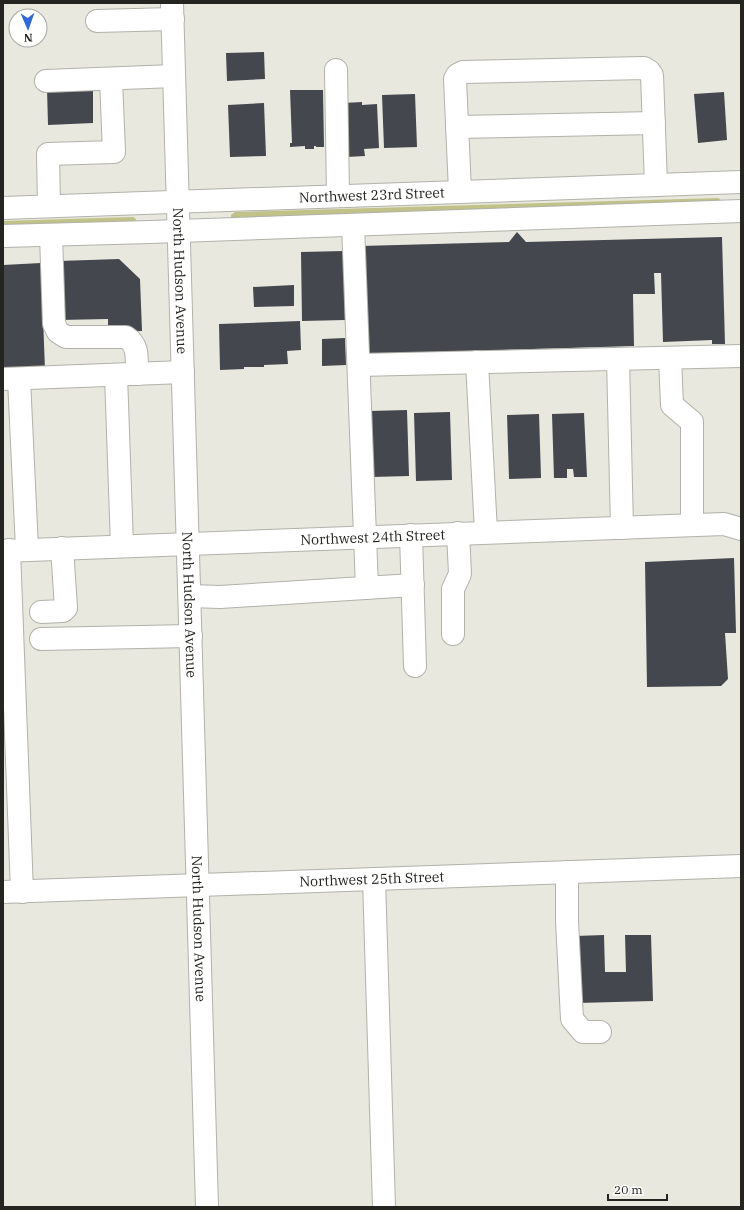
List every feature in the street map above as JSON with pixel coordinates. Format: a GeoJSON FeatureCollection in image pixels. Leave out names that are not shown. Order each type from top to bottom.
{"type":"FeatureCollection","features":[{"type":"Feature","properties":{"kind":"street"},"geometry":{"type":"LineString","coordinates":[[97,22],[172,11]]}},
{"type":"Feature","properties":{"kind":"street","name":"North Hudson Avenue"},"geometry":{"type":"LineString","coordinates":[[172,11],[207,1207]]}},
{"type":"Feature","properties":{"kind":"street"},"geometry":{"type":"LineString","coordinates":[[460,192],[455,79],[457,75],[463,72],[644,68],[652,75],[656,185]]}},
{"type":"Feature","properties":{"kind":"street"},"geometry":{"type":"LineString","coordinates":[[336,70],[338,195]]}},
{"type":"Feature","properties":{"kind":"street"},"geometry":{"type":"LineString","coordinates":[[46,81],[174,76]]}},
{"type":"Feature","properties":{"kind":"street"},"geometry":{"type":"LineString","coordinates":[[50,206],[48,154],[114,152],[111,79]]}},
{"type":"Feature","properties":{"kind":"street"},"geometry":{"type":"LineString","coordinates":[[457,127],[654,123]]}},
{"type":"Feature","properties":{"kind":"street","name":"Northwest 23rd Street"},"geometry":{"type":"LineString","coordinates":[[3,208],[741,182]]}},
{"type":"Feature","properties":{"kind":"street"},"geometry":{"type":"LineString","coordinates":[[3,236],[741,211]]}},
{"type":"Feature","properties":{"kind":"street"},"geometry":{"type":"LineString","coordinates":[[353,225],[367,588]]}},
{"type":"Feature","properties":{"kind":"street"},"geometry":{"type":"LineString","coordinates":[[51,235],[54,324],[58,332],[66,337],[126,337],[132,341],[136,348],[127,375],[122,546]]}},
{"type":"Feature","properties":{"kind":"street"},"geometry":{"type":"LineString","coordinates":[[359,365],[741,356]]}},
{"type":"Feature","properties":{"kind":"street"},"geometry":{"type":"LineString","coordinates":[[670,358],[672,405],[692,422],[692,525]]}},
{"type":"Feature","properties":{"kind":"street"},"geometry":{"type":"LineString","coordinates":[[618,359],[622,528]]}},
{"type":"Feature","properties":{"kind":"street"},"geometry":{"type":"LineString","coordinates":[[477,362],[486,532]]}},
{"type":"Feature","properties":{"kind":"street"},"geometry":{"type":"LineString","coordinates":[[12,892],[13,550],[11,379],[183,372]]}},
{"type":"Feature","properties":{"kind":"street","name":"Northwest 24th Street"},"geometry":{"type":"LineString","coordinates":[[13,550],[724,524],[741,529]]}},
{"type":"Feature","properties":{"kind":"street"},"geometry":{"type":"LineString","coordinates":[[453,634],[453,589],[460,574],[458,533]]}},
{"type":"Feature","properties":{"kind":"street"},"geometry":{"type":"LineString","coordinates":[[411,535],[415,666]]}},
{"type":"Feature","properties":{"kind":"street"},"geometry":{"type":"LineString","coordinates":[[41,612],[63,611],[66,608],[62,548]]}},
{"type":"Feature","properties":{"kind":"street"},"geometry":{"type":"LineString","coordinates":[[190,596],[220,597],[413,585]]}},
{"type":"Feature","properties":{"kind":"street"},"geometry":{"type":"LineString","coordinates":[[40,639],[191,636]]}},
{"type":"Feature","properties":{"kind":"street","name":"Northwest 25th Street"},"geometry":{"type":"LineString","coordinates":[[12,892],[741,866]]}},
{"type":"Feature","properties":{"kind":"street"},"geometry":{"type":"LineString","coordinates":[[566,872],[572,1019],[583,1032],[600,1032]]}},
{"type":"Feature","properties":{"kind":"street"},"geometry":{"type":"LineString","coordinates":[[374,879],[384,1207]]}},
{"type":"Feature","properties":{"kind":"green space"},"geometry":{"type":"Polygon","coordinates":[[[718,198],[720,201],[233,219],[231,217],[231,215],[235,212],[718,198]]]}},
{"type":"Feature","properties":{"kind":"green space"},"geometry":{"type":"Polygon","coordinates":[[[133,217],[136,219],[135,222],[3,227],[3,221],[133,217]]]}},
{"type":"Feature","properties":{"kind":"building"},"geometry":{"type":"Polygon","coordinates":[[[264,52],[265,79],[227,81],[226,53],[264,52]]]}},
{"type":"Feature","properties":{"kind":"building"},"geometry":{"type":"Polygon","coordinates":[[[47,88],[93,90],[93,123],[48,125],[47,88]]]}},
{"type":"Feature","properties":{"kind":"building"},"geometry":{"type":"Polygon","coordinates":[[[290,90],[323,90],[324,147],[314,146],[314,149],[305,149],[305,146],[290,147],[290,143],[292,143],[290,90]]]}},
{"type":"Feature","properties":{"kind":"building"},"geometry":{"type":"Polygon","coordinates":[[[724,92],[727,140],[698,143],[694,94],[724,92]]]}},
{"type":"Feature","properties":{"kind":"building"},"geometry":{"type":"Polygon","coordinates":[[[415,94],[417,147],[384,148],[382,95],[415,94]]]}},
{"type":"Feature","properties":{"kind":"building"},"geometry":{"type":"Polygon","coordinates":[[[362,102],[362,105],[377,104],[379,148],[364,149],[365,156],[346,157],[344,103],[362,102]]]}},
{"type":"Feature","properties":{"kind":"building"},"geometry":{"type":"Polygon","coordinates":[[[264,103],[266,156],[230,157],[228,105],[264,103]]]}},
{"type":"Feature","properties":{"kind":"building"},"geometry":{"type":"Polygon","coordinates":[[[517,232],[526,242],[722,237],[725,344],[712,344],[712,340],[663,342],[661,273],[654,273],[655,294],[633,294],[634,346],[364,354],[361,246],[509,242],[517,232]]]}},
{"type":"Feature","properties":{"kind":"building"},"geometry":{"type":"Polygon","coordinates":[[[344,251],[345,320],[302,321],[301,252],[344,251]]]}},
{"type":"Feature","properties":{"kind":"building"},"geometry":{"type":"Polygon","coordinates":[[[119,259],[140,279],[142,331],[108,332],[108,319],[60,320],[59,261],[119,259]]]}},
{"type":"Feature","properties":{"kind":"building"},"geometry":{"type":"Polygon","coordinates":[[[41,263],[45,370],[3,371],[3,265],[41,263]]]}},
{"type":"Feature","properties":{"kind":"building"},"geometry":{"type":"Polygon","coordinates":[[[294,285],[294,306],[254,307],[253,287],[294,285]]]}},
{"type":"Feature","properties":{"kind":"building"},"geometry":{"type":"Polygon","coordinates":[[[300,321],[301,350],[287,351],[288,364],[220,370],[219,324],[300,321]]]}},
{"type":"Feature","properties":{"kind":"building"},"geometry":{"type":"Polygon","coordinates":[[[345,338],[346,365],[322,366],[322,339],[345,338]]]}},
{"type":"Feature","properties":{"kind":"building"},"geometry":{"type":"Polygon","coordinates":[[[407,410],[409,476],[372,477],[370,411],[407,410]]]}},
{"type":"Feature","properties":{"kind":"building"},"geometry":{"type":"Polygon","coordinates":[[[450,412],[452,480],[416,481],[414,413],[450,412]]]}},
{"type":"Feature","properties":{"kind":"building"},"geometry":{"type":"Polygon","coordinates":[[[584,413],[587,477],[574,477],[573,469],[567,469],[567,478],[554,478],[552,414],[584,413]]]}},
{"type":"Feature","properties":{"kind":"building"},"geometry":{"type":"Polygon","coordinates":[[[539,414],[541,478],[509,479],[507,415],[539,414]]]}},
{"type":"Feature","properties":{"kind":"building"},"geometry":{"type":"Polygon","coordinates":[[[734,558],[736,633],[725,633],[728,679],[721,686],[647,687],[645,562],[734,558]]]}},
{"type":"Feature","properties":{"kind":"building"},"geometry":{"type":"Polygon","coordinates":[[[604,935],[605,972],[626,972],[625,935],[651,935],[653,1001],[577,1003],[575,936],[604,935]]]}}]}
